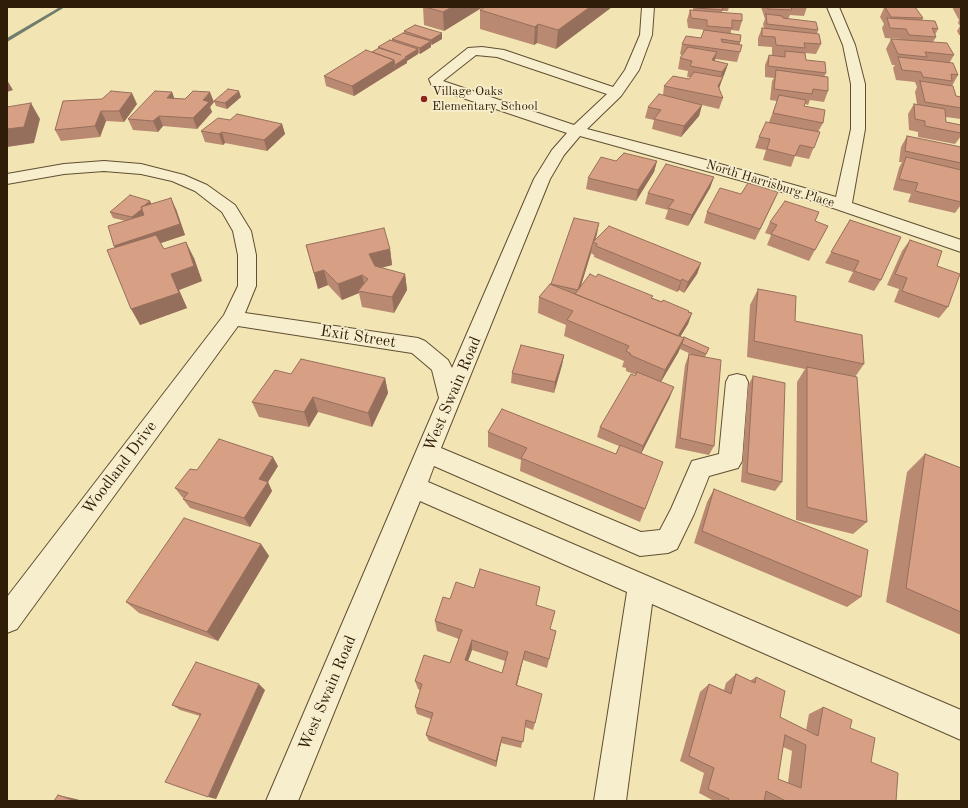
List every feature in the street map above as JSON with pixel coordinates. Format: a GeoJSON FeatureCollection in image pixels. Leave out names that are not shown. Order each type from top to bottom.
{"type":"FeatureCollection","features":[{"type":"Feature","properties":{"kind":"street","name":"West Swain Road"},"geometry":{"type":"LineString","coordinates":[[282,801],[451,400],[542,179],[557,153],[616,93],[632,70],[646,35],[648,7]]}},
{"type":"Feature","properties":{"kind":"street"},"geometry":{"type":"LineString","coordinates":[[833,7],[849,45],[858,84],[858,130],[843,205]]}},
{"type":"Feature","properties":{"kind":"street","name":"North Harrisburg Place"},"geometry":{"type":"LineString","coordinates":[[616,93],[499,53],[482,51],[473,51],[436,79],[437,83],[450,89],[577,131],[700,163],[843,205],[961,246]]}},
{"type":"Feature","properties":{"kind":"street","name":"Woodland Drive"},"geometry":{"type":"LineString","coordinates":[[7,179],[64,169],[116,167],[158,172],[178,178],[201,188],[229,209],[242,231],[247,255],[247,286],[233,318],[7,619]]}},
{"type":"Feature","properties":{"kind":"street","name":"Exit Street"},"geometry":{"type":"LineString","coordinates":[[233,318],[418,346],[441,366],[451,400]]}},
{"type":"Feature","properties":{"kind":"street"},"geometry":{"type":"LineString","coordinates":[[428,453],[640,544],[668,541],[682,514],[700,468],[730,461],[737,382]]}},
{"type":"Feature","properties":{"kind":"street"},"geometry":{"type":"LineString","coordinates":[[414,488],[961,725]]}},
{"type":"Feature","properties":{"kind":"street"},"geometry":{"type":"LineString","coordinates":[[610,801],[641,586]]}},
{"type":"Feature","properties":{"kind":"building"},"geometry":{"type":"Polygon","coordinates":[[[425,7],[452,7],[443,12],[425,7]]]}},
{"type":"Feature","properties":{"kind":"building"},"geometry":{"type":"Polygon","coordinates":[[[485,7],[590,7],[558,30],[538,24],[535,27],[480,10],[485,7]]]}},
{"type":"Feature","properties":{"kind":"building"},"geometry":{"type":"Polygon","coordinates":[[[696,7],[722,7],[723,10],[697,8],[696,7]]]}},
{"type":"Feature","properties":{"kind":"building"},"geometry":{"type":"Polygon","coordinates":[[[767,7],[791,7],[792,10],[768,9],[767,7]]]}},
{"type":"Feature","properties":{"kind":"building"},"geometry":{"type":"Polygon","coordinates":[[[885,7],[915,7],[923,18],[891,17],[885,7]]]}},
{"type":"Feature","properties":{"kind":"building"},"geometry":{"type":"Polygon","coordinates":[[[690,10],[742,14],[742,21],[732,20],[732,28],[707,26],[707,20],[691,18],[690,10]]]}},
{"type":"Feature","properties":{"kind":"building"},"geometry":{"type":"Polygon","coordinates":[[[766,14],[782,16],[783,18],[816,22],[818,30],[767,24],[766,14]]]}},
{"type":"Feature","properties":{"kind":"building"},"geometry":{"type":"Polygon","coordinates":[[[887,18],[935,21],[938,29],[932,28],[936,37],[909,35],[906,29],[890,28],[887,18]]]}},
{"type":"Feature","properties":{"kind":"building"},"geometry":{"type":"Polygon","coordinates":[[[415,25],[442,33],[431,40],[404,31],[415,25]]]}},
{"type":"Feature","properties":{"kind":"building"},"geometry":{"type":"Polygon","coordinates":[[[762,28],[819,34],[821,44],[804,43],[805,48],[776,45],[775,37],[762,36],[762,28]]]}},
{"type":"Feature","properties":{"kind":"building"},"geometry":{"type":"Polygon","coordinates":[[[704,30],[741,35],[740,42],[721,39],[722,42],[742,45],[740,52],[682,44],[686,36],[701,38],[704,30]]]}},
{"type":"Feature","properties":{"kind":"building"},"geometry":{"type":"Polygon","coordinates":[[[403,33],[431,41],[420,48],[392,39],[403,33]]]}},
{"type":"Feature","properties":{"kind":"building"},"geometry":{"type":"Polygon","coordinates":[[[891,39],[947,43],[954,55],[925,52],[927,57],[898,54],[891,39]]]}},
{"type":"Feature","properties":{"kind":"building"},"geometry":{"type":"Polygon","coordinates":[[[390,40],[418,49],[395,65],[394,60],[372,52],[379,48],[401,55],[378,47],[390,40]]]}},
{"type":"Feature","properties":{"kind":"building"},"geometry":{"type":"Polygon","coordinates":[[[688,47],[717,52],[712,60],[728,64],[722,72],[690,66],[692,61],[680,58],[688,47]]]}},
{"type":"Feature","properties":{"kind":"building"},"geometry":{"type":"Polygon","coordinates":[[[366,50],[394,60],[352,86],[324,76],[366,50]]]}},
{"type":"Feature","properties":{"kind":"building"},"geometry":{"type":"Polygon","coordinates":[[[785,51],[805,53],[806,60],[825,62],[826,73],[768,66],[769,55],[785,57],[785,51]]]}},
{"type":"Feature","properties":{"kind":"building"},"geometry":{"type":"Polygon","coordinates":[[[898,57],[953,63],[958,75],[951,74],[952,81],[923,77],[921,72],[902,70],[898,57]]]}},
{"type":"Feature","properties":{"kind":"building"},"geometry":{"type":"Polygon","coordinates":[[[776,70],[828,77],[828,91],[813,89],[812,94],[774,89],[776,70]]]}},
{"type":"Feature","properties":{"kind":"building"},"geometry":{"type":"Polygon","coordinates":[[[694,72],[723,77],[718,86],[723,98],[664,86],[673,76],[689,79],[694,72]]]}},
{"type":"Feature","properties":{"kind":"building"},"geometry":{"type":"Polygon","coordinates":[[[920,81],[953,86],[956,96],[961,97],[961,108],[925,102],[920,81]]]}},
{"type":"Feature","properties":{"kind":"building"},"geometry":{"type":"Polygon","coordinates":[[[228,89],[239,91],[225,103],[214,101],[228,89]]]}},
{"type":"Feature","properties":{"kind":"building"},"geometry":{"type":"Polygon","coordinates":[[[111,91],[132,93],[119,111],[101,111],[95,126],[55,130],[63,101],[102,99],[111,91]]]}},
{"type":"Feature","properties":{"kind":"building"},"geometry":{"type":"Polygon","coordinates":[[[155,91],[172,92],[167,98],[185,99],[193,91],[210,92],[203,100],[209,102],[193,118],[159,116],[153,121],[128,119],[155,91]]]}},
{"type":"Feature","properties":{"kind":"building"},"geometry":{"type":"Polygon","coordinates":[[[659,94],[702,105],[684,126],[654,119],[661,110],[648,107],[659,94]]]}},
{"type":"Feature","properties":{"kind":"building"},"geometry":{"type":"Polygon","coordinates":[[[779,95],[806,100],[804,106],[825,110],[823,123],[773,113],[779,95]]]}},
{"type":"Feature","properties":{"kind":"building"},"geometry":{"type":"Polygon","coordinates":[[[31,103],[24,127],[7,129],[7,107],[31,103]]]}},
{"type":"Feature","properties":{"kind":"building"},"geometry":{"type":"Polygon","coordinates":[[[914,104],[945,109],[946,122],[961,125],[961,133],[925,126],[925,121],[915,119],[914,104]]]}},
{"type":"Feature","properties":{"kind":"building"},"geometry":{"type":"Polygon","coordinates":[[[237,114],[282,124],[264,140],[222,132],[219,134],[201,131],[218,118],[230,120],[237,114]]]}},
{"type":"Feature","properties":{"kind":"building"},"geometry":{"type":"Polygon","coordinates":[[[766,122],[820,132],[814,148],[800,145],[795,156],[767,149],[770,139],[759,137],[766,122]]]}},
{"type":"Feature","properties":{"kind":"building"},"geometry":{"type":"Polygon","coordinates":[[[907,136],[961,147],[961,163],[905,151],[907,136]]]}},
{"type":"Feature","properties":{"kind":"building"},"geometry":{"type":"Polygon","coordinates":[[[624,153],[657,161],[638,190],[588,178],[601,157],[616,161],[624,153]]]}},
{"type":"Feature","properties":{"kind":"building"},"geometry":{"type":"Polygon","coordinates":[[[906,157],[961,170],[961,202],[915,191],[918,183],[899,179],[906,157]]]}},
{"type":"Feature","properties":{"kind":"building"},"geometry":{"type":"Polygon","coordinates":[[[666,164],[714,177],[692,215],[668,208],[674,200],[648,193],[666,164]]]}},
{"type":"Feature","properties":{"kind":"building"},"geometry":{"type":"Polygon","coordinates":[[[748,183],[778,192],[760,229],[707,212],[720,188],[741,194],[748,183]]]}},
{"type":"Feature","properties":{"kind":"building"},"geometry":{"type":"Polygon","coordinates":[[[130,195],[150,201],[141,207],[142,209],[132,217],[110,212],[130,195]]]}},
{"type":"Feature","properties":{"kind":"building"},"geometry":{"type":"Polygon","coordinates":[[[171,198],[180,224],[114,246],[108,226],[144,215],[141,207],[171,198]]]}},
{"type":"Feature","properties":{"kind":"building"},"geometry":{"type":"Polygon","coordinates":[[[785,201],[819,212],[815,221],[828,226],[815,250],[771,234],[777,225],[770,222],[785,201]]]}},
{"type":"Feature","properties":{"kind":"building"},"geometry":{"type":"Polygon","coordinates":[[[574,218],[599,223],[578,290],[551,284],[574,218]]]}},
{"type":"Feature","properties":{"kind":"building"},"geometry":{"type":"Polygon","coordinates":[[[850,220],[901,237],[881,280],[854,271],[859,261],[831,252],[850,220]]]}},
{"type":"Feature","properties":{"kind":"building"},"geometry":{"type":"Polygon","coordinates":[[[609,226],[701,263],[688,282],[682,279],[681,281],[596,246],[597,244],[593,242],[609,226]]]}},
{"type":"Feature","properties":{"kind":"building"},"geometry":{"type":"Polygon","coordinates":[[[384,228],[390,249],[369,254],[375,266],[405,274],[392,297],[358,291],[368,279],[362,275],[338,284],[324,270],[314,273],[306,245],[384,228]]]}},
{"type":"Feature","properties":{"kind":"building"},"geometry":{"type":"Polygon","coordinates":[[[156,235],[164,249],[186,242],[194,266],[171,274],[179,293],[131,309],[107,250],[156,235]]]}},
{"type":"Feature","properties":{"kind":"building"},"geometry":{"type":"Polygon","coordinates":[[[910,240],[942,251],[937,266],[960,274],[948,307],[902,291],[907,278],[895,274],[910,240]]]}},
{"type":"Feature","properties":{"kind":"building"},"geometry":{"type":"Polygon","coordinates":[[[590,274],[596,277],[598,274],[653,296],[651,298],[662,302],[663,300],[692,313],[678,336],[575,294],[590,274]]]}},
{"type":"Feature","properties":{"kind":"building"},"geometry":{"type":"Polygon","coordinates":[[[550,284],[684,338],[665,370],[630,355],[631,354],[626,351],[629,346],[567,320],[573,311],[539,297],[550,284]]]}},
{"type":"Feature","properties":{"kind":"building"},"geometry":{"type":"Polygon","coordinates":[[[758,289],[796,296],[795,321],[862,335],[864,364],[754,341],[758,289]]]}},
{"type":"Feature","properties":{"kind":"building"},"geometry":{"type":"Polygon","coordinates":[[[684,337],[709,348],[706,354],[682,344],[684,337]]]}},
{"type":"Feature","properties":{"kind":"building"},"geometry":{"type":"Polygon","coordinates":[[[521,345],[564,355],[555,382],[512,373],[521,345]]]}},
{"type":"Feature","properties":{"kind":"building"},"geometry":{"type":"Polygon","coordinates":[[[689,354],[721,360],[714,446],[680,438],[689,354]]]}},
{"type":"Feature","properties":{"kind":"building"},"geometry":{"type":"Polygon","coordinates":[[[301,359],[385,378],[368,413],[313,397],[304,412],[252,402],[275,370],[291,374],[301,359]]]}},
{"type":"Feature","properties":{"kind":"building"},"geometry":{"type":"Polygon","coordinates":[[[807,367],[857,377],[867,522],[807,507],[807,367]]]}},
{"type":"Feature","properties":{"kind":"building"},"geometry":{"type":"Polygon","coordinates":[[[637,372],[674,387],[643,446],[600,427],[631,374],[635,376],[637,372]]]}},
{"type":"Feature","properties":{"kind":"building"},"geometry":{"type":"Polygon","coordinates":[[[753,376],[785,383],[782,482],[747,473],[753,376]]]}},
{"type":"Feature","properties":{"kind":"building"},"geometry":{"type":"Polygon","coordinates":[[[502,409],[616,454],[620,445],[663,462],[645,509],[521,458],[527,448],[488,432],[502,409]]]}},
{"type":"Feature","properties":{"kind":"building"},"geometry":{"type":"Polygon","coordinates":[[[219,439],[273,457],[259,479],[268,482],[244,518],[183,499],[188,493],[175,488],[190,469],[197,470],[219,439]]]}},
{"type":"Feature","properties":{"kind":"building"},"geometry":{"type":"Polygon","coordinates":[[[925,454],[961,468],[961,612],[906,588],[925,454]]]}},
{"type":"Feature","properties":{"kind":"building"},"geometry":{"type":"Polygon","coordinates":[[[714,489],[868,550],[861,597],[702,531],[714,489]]]}},
{"type":"Feature","properties":{"kind":"building"},"geometry":{"type":"Polygon","coordinates":[[[184,518],[261,544],[207,632],[126,602],[184,518]]]}},
{"type":"Feature","properties":{"kind":"building"},"geometry":{"type":"Polygon","coordinates":[[[480,569],[540,587],[536,605],[555,611],[550,629],[556,631],[549,659],[525,651],[516,685],[542,694],[535,723],[526,720],[523,742],[502,737],[496,761],[426,735],[433,713],[415,707],[422,684],[415,681],[424,655],[450,663],[462,630],[435,621],[443,597],[450,599],[456,582],[474,588],[480,569]],[[472,640],[465,660],[502,673],[508,652],[472,640]]]}},
{"type":"Feature","properties":{"kind":"building"},"geometry":{"type":"Polygon","coordinates":[[[196,662],[259,684],[208,797],[165,782],[201,714],[172,705],[196,662]]]}},
{"type":"Feature","properties":{"kind":"building"},"geometry":{"type":"Polygon","coordinates":[[[736,674],[755,683],[756,677],[785,691],[780,717],[818,736],[823,707],[852,720],[850,728],[875,738],[871,762],[898,773],[896,801],[786,801],[766,791],[764,801],[728,801],[729,799],[708,789],[714,768],[689,756],[709,684],[731,694],[736,674]],[[785,735],[778,779],[801,788],[806,745],[785,735]]]}},
{"type":"Feature","properties":{"kind":"building"},"geometry":{"type":"Polygon","coordinates":[[[58,795],[75,801],[54,801],[58,795]]]}},
{"type":"Feature","properties":{"kind":"waterway"},"geometry":{"type":"LineString","coordinates":[[7,40],[63,7]]}},
{"type":"Feature","properties":{"kind":"place","name":"Village Oaks Elementary School"},"geometry":{"type":"Point","coordinates":[424,99]}}]}
